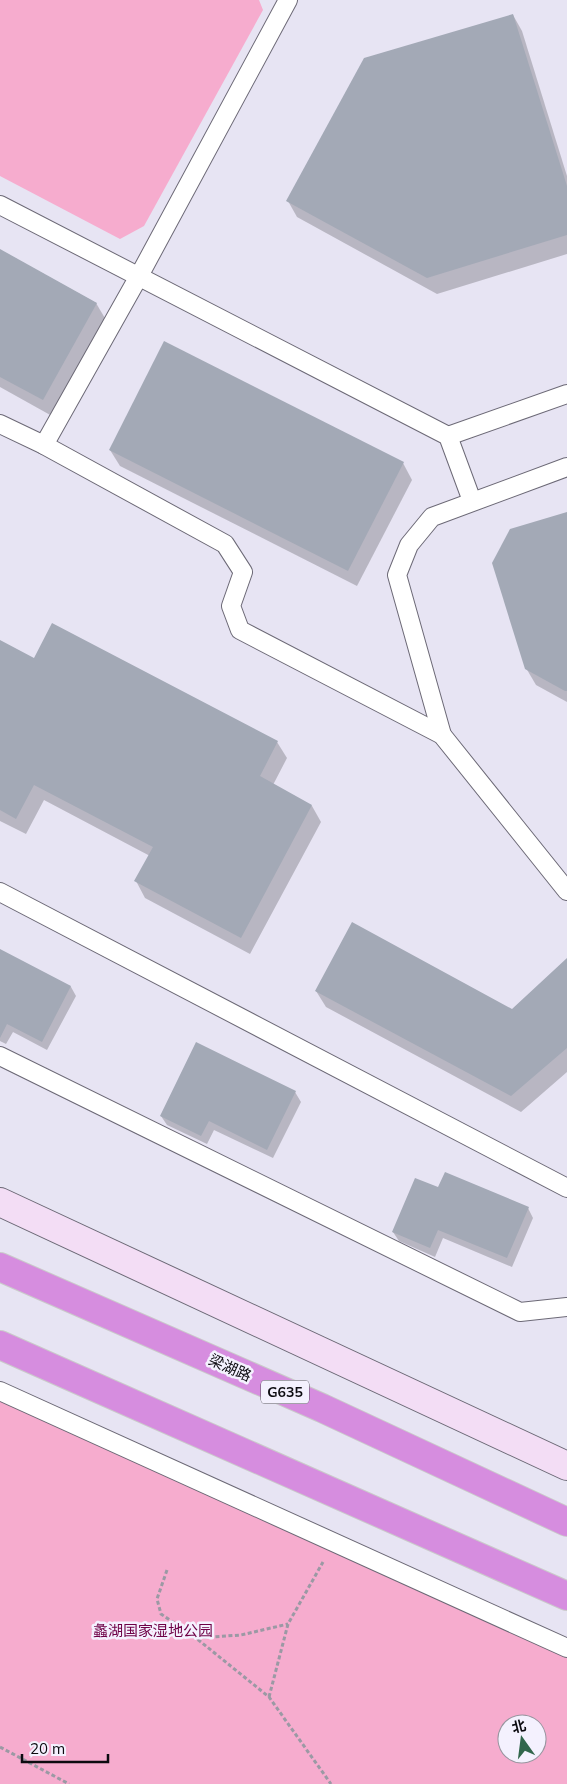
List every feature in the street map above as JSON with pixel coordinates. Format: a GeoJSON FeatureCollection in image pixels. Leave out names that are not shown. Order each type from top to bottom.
{"type":"FeatureCollection","features":[{"type":"Feature","properties":{"kind":"highway","name":"梁湖路"},"geometry":{"type":"LineString","coordinates":[[0,1267],[322,1408],[567,1522]]}},
{"type":"Feature","properties":{"kind":"highway"},"geometry":{"type":"LineString","coordinates":[[0,1345],[567,1596]]}},
{"type":"Feature","properties":{"kind":"main road"},"geometry":{"type":"LineString","coordinates":[[0,1202],[567,1466]]}},
{"type":"Feature","properties":{"kind":"lane"},"geometry":{"type":"LineString","coordinates":[[44,445],[139,276],[288,0]]}},
{"type":"Feature","properties":{"kind":"lane"},"geometry":{"type":"LineString","coordinates":[[0,205],[448,436],[472,501]]}},
{"type":"Feature","properties":{"kind":"lane"},"geometry":{"type":"LineString","coordinates":[[448,436],[567,394]]}},
{"type":"Feature","properties":{"kind":"lane"},"geometry":{"type":"LineString","coordinates":[[0,424],[44,445],[226,544],[243,572],[231,606],[240,630],[442,735]]}},
{"type":"Feature","properties":{"kind":"lane"},"geometry":{"type":"LineString","coordinates":[[567,467],[432,517],[408,545],[397,575],[442,735],[567,890]]}},
{"type":"Feature","properties":{"kind":"lane"},"geometry":{"type":"LineString","coordinates":[[0,892],[567,1188]]}},
{"type":"Feature","properties":{"kind":"lane"},"geometry":{"type":"LineString","coordinates":[[0,1056],[520,1312],[567,1306]]}},
{"type":"Feature","properties":{"kind":"lane"},"geometry":{"type":"LineString","coordinates":[[0,1391],[567,1648]]}},
{"type":"Feature","properties":{"kind":"path"},"geometry":{"type":"LineString","coordinates":[[269,1697],[288,1624],[334,1542]]}},
{"type":"Feature","properties":{"kind":"path"},"geometry":{"type":"LineString","coordinates":[[167,1570],[158,1599],[161,1614],[196,1638],[269,1697],[331,1784]]}},
{"type":"Feature","properties":{"kind":"path"},"geometry":{"type":"LineString","coordinates":[[196,1638],[241,1635],[288,1624]]}},
{"type":"Feature","properties":{"kind":"path"},"geometry":{"type":"LineString","coordinates":[[0,1748],[69,1784]]}},
{"type":"Feature","properties":{"kind":"green space"},"geometry":{"type":"Polygon","coordinates":[[[0,0],[259,0],[263,10],[144,226],[120,239],[0,176],[0,0]]]}},
{"type":"Feature","properties":{"kind":"green space","name":"蠡湖国家湿地公园"},"geometry":{"type":"Polygon","coordinates":[[[0,1390],[567,1656],[567,1784],[0,1784],[0,1390]]]}},
{"type":"Feature","properties":{"kind":"building"},"geometry":{"type":"Polygon","coordinates":[[[513,14],[567,186],[567,235],[427,278],[286,201],[364,58],[513,14]]]}},
{"type":"Feature","properties":{"kind":"building"},"geometry":{"type":"Polygon","coordinates":[[[0,249],[97,303],[43,400],[0,377],[0,249]]]}},
{"type":"Feature","properties":{"kind":"building"},"geometry":{"type":"Polygon","coordinates":[[[164,341],[404,462],[348,571],[109,450],[164,341]]]}},
{"type":"Feature","properties":{"kind":"building"},"geometry":{"type":"Polygon","coordinates":[[[567,512],[567,691],[565,691],[525,669],[492,563],[510,529],[567,512]]]}},
{"type":"Feature","properties":{"kind":"building"},"geometry":{"type":"Polygon","coordinates":[[[52,623],[278,741],[260,776],[312,805],[241,938],[134,881],[153,847],[34,785],[16,819],[0,810],[0,640],[34,658],[52,623]]]}},
{"type":"Feature","properties":{"kind":"building"},"geometry":{"type":"Polygon","coordinates":[[[352,922],[512,1009],[567,958],[567,1048],[511,1096],[315,991],[352,922]]]}},
{"type":"Feature","properties":{"kind":"building"},"geometry":{"type":"Polygon","coordinates":[[[0,949],[71,986],[42,1042],[7,1024],[0,1038],[0,949]]]}},
{"type":"Feature","properties":{"kind":"building"},"geometry":{"type":"Polygon","coordinates":[[[196,1042],[296,1091],[267,1150],[209,1121],[201,1136],[160,1116],[196,1042]]]}},
{"type":"Feature","properties":{"kind":"building"},"geometry":{"type":"Polygon","coordinates":[[[445,1172],[529,1207],[507,1258],[438,1230],[430,1248],[392,1232],[415,1178],[438,1187],[445,1172]]]}}]}
